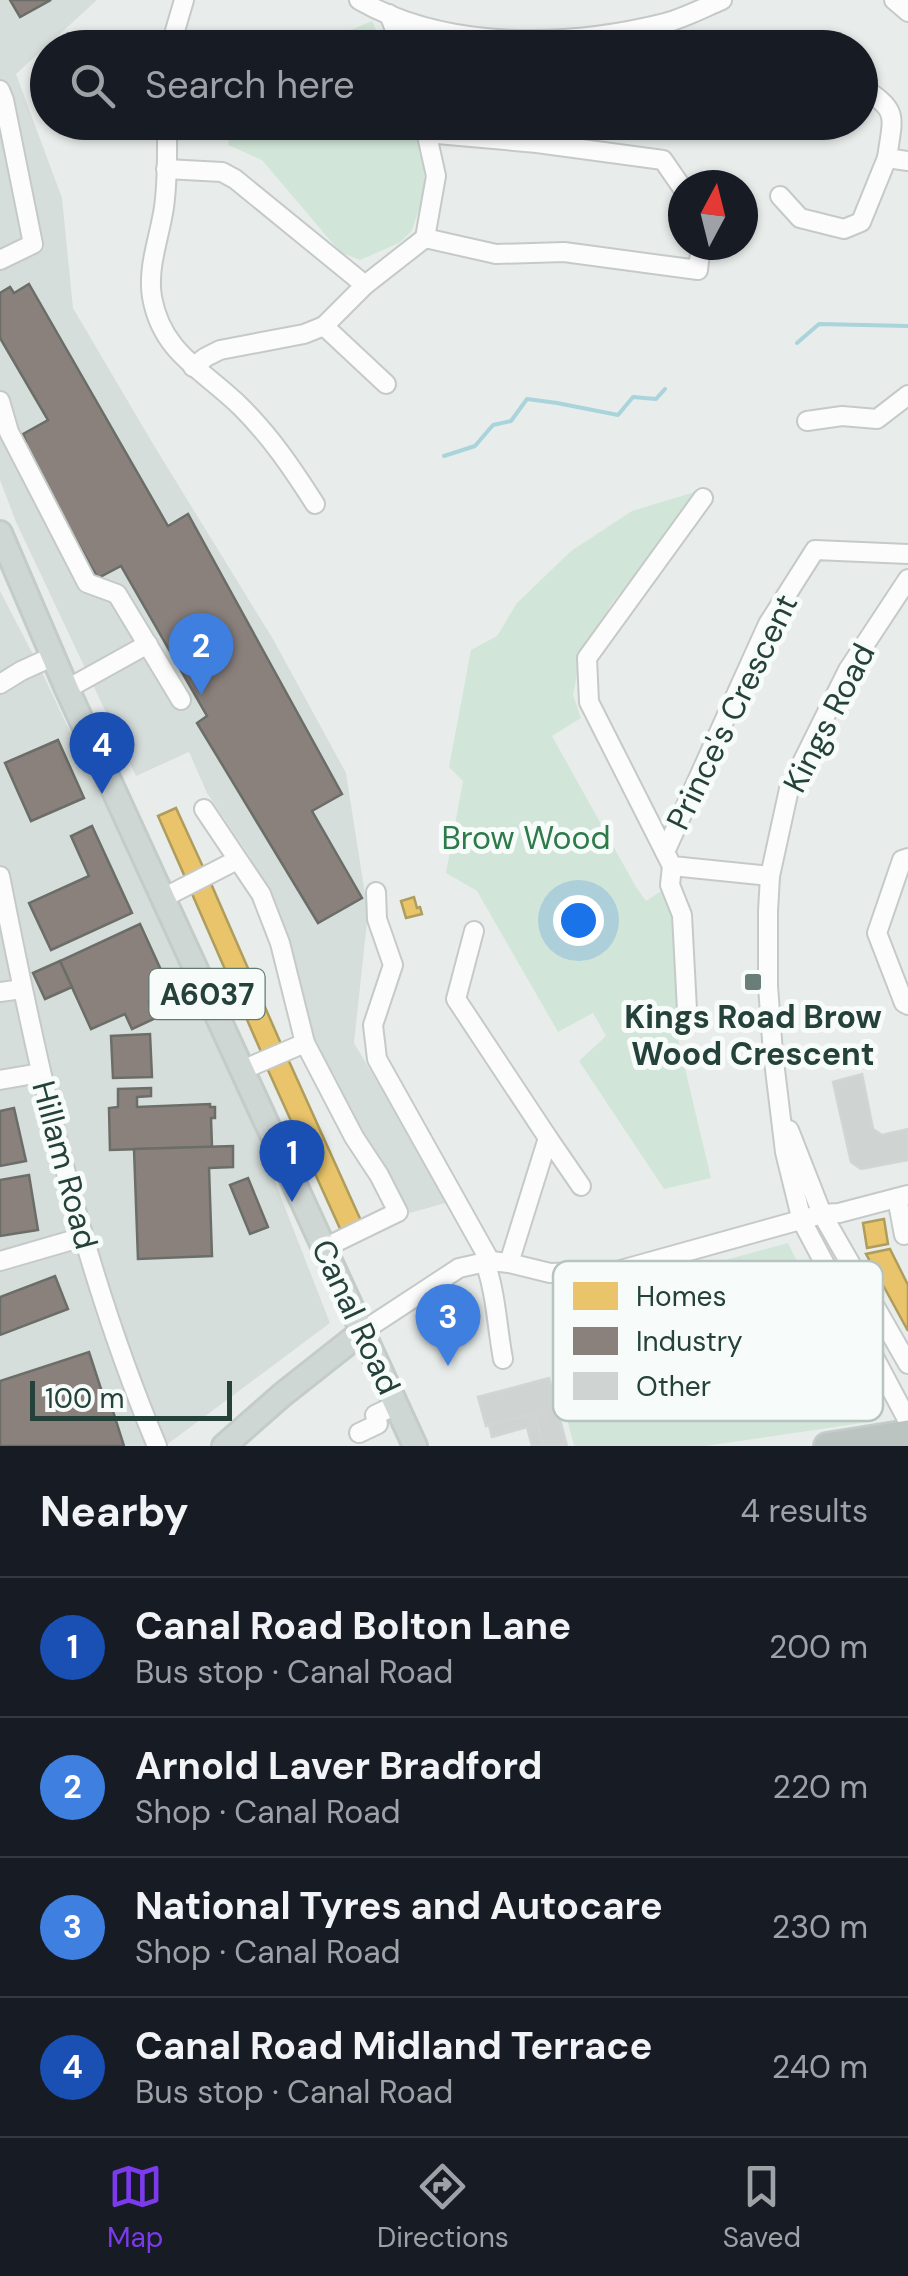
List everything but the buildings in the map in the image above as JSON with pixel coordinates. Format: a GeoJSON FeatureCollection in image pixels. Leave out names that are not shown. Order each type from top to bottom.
{"type":"FeatureCollection","features":[{"type":"Feature","properties":{"kind":"highway"},"geometry":{"type":"LineString","coordinates":[[826,1446],[908,1433]]}},
{"type":"Feature","properties":{"kind":"main road","name":"Canal Road"},"geometry":{"type":"LineString","coordinates":[[0,533],[67,689],[415,1446]]}},
{"type":"Feature","properties":{"kind":"main road"},"geometry":{"type":"LineString","coordinates":[[224,1446],[363,1331]]}},
{"type":"Feature","properties":{"kind":"street"},"geometry":{"type":"LineString","coordinates":[[175,30],[184,0]]}},
{"type":"Feature","properties":{"kind":"street"},"geometry":{"type":"LineString","coordinates":[[358,0],[444,30]]}},
{"type":"Feature","properties":{"kind":"street"},"geometry":{"type":"LineString","coordinates":[[625,30],[668,22],[722,0]]}},
{"type":"Feature","properties":{"kind":"street"},"geometry":{"type":"LineString","coordinates":[[894,0],[908,12]]}},
{"type":"Feature","properties":{"kind":"street"},"geometry":{"type":"LineString","coordinates":[[390,14],[396,30]]}},
{"type":"Feature","properties":{"kind":"street"},"geometry":{"type":"LineString","coordinates":[[0,90],[33,244],[0,260]]}},
{"type":"Feature","properties":{"kind":"street"},"geometry":{"type":"LineString","coordinates":[[780,196],[800,218],[844,229],[861,222],[887,158],[893,119],[878,98]]}},
{"type":"Feature","properties":{"kind":"street"},"geometry":{"type":"LineString","coordinates":[[167,140],[165,204],[151,269],[160,328],[183,359],[238,404],[280,449],[315,504]]}},
{"type":"Feature","properties":{"kind":"street"},"geometry":{"type":"LineString","coordinates":[[193,367],[220,350],[304,334],[324,326],[365,285],[426,238],[436,176],[428,140]]}},
{"type":"Feature","properties":{"kind":"street"},"geometry":{"type":"LineString","coordinates":[[515,140],[663,160],[670,170]]}},
{"type":"Feature","properties":{"kind":"street"},"geometry":{"type":"LineString","coordinates":[[887,158],[908,161]]}},
{"type":"Feature","properties":{"kind":"street"},"geometry":{"type":"LineString","coordinates":[[166,169],[222,172],[235,179],[365,285]]}},
{"type":"Feature","properties":{"kind":"street"},"geometry":{"type":"LineString","coordinates":[[426,238],[496,254],[564,252],[698,270],[699,260]]}},
{"type":"Feature","properties":{"kind":"street"},"geometry":{"type":"LineString","coordinates":[[324,326],[386,384]]}},
{"type":"Feature","properties":{"kind":"street"},"geometry":{"type":"LineString","coordinates":[[807,421],[842,416],[878,418],[908,395]]}},
{"type":"Feature","properties":{"kind":"street"},"geometry":{"type":"LineString","coordinates":[[0,401],[9,432],[87,583],[118,594],[181,700]]}},
{"type":"Feature","properties":{"kind":"street"},"geometry":{"type":"LineString","coordinates":[[686,1010],[682,915],[670,884],[669,859],[588,702],[587,658],[704,498]]}},
{"type":"Feature","properties":{"kind":"street","name":"Prince's Crescent"},"geometry":{"type":"LineString","coordinates":[[669,859],[768,624],[815,550],[908,554]]}},
{"type":"Feature","properties":{"kind":"street","name":"Kings Road"},"geometry":{"type":"LineString","coordinates":[[823,1261],[802,1221],[785,1152],[768,986],[770,876],[790,789],[848,670],[908,579]]}},
{"type":"Feature","properties":{"kind":"street"},"geometry":{"type":"LineString","coordinates":[[67,689],[148,644]]}},
{"type":"Feature","properties":{"kind":"street"},"geometry":{"type":"LineString","coordinates":[[0,684],[54,656]]}},
{"type":"Feature","properties":{"kind":"street"},"geometry":{"type":"LineString","coordinates":[[204,809],[261,894],[280,944],[305,1043],[398,1212],[324,1248]]}},
{"type":"Feature","properties":{"kind":"street"},"geometry":{"type":"LineString","coordinates":[[908,858],[902,860],[877,933],[908,1005]]}},
{"type":"Feature","properties":{"kind":"street"},"geometry":{"type":"LineString","coordinates":[[669,859],[770,876]]}},
{"type":"Feature","properties":{"kind":"street"},"geometry":{"type":"LineString","coordinates":[[163,898],[237,860]]}},
{"type":"Feature","properties":{"kind":"street","name":"Hillam Road"},"geometry":{"type":"LineString","coordinates":[[0,876],[40,1073],[84,1238],[138,1402],[157,1446]]}},
{"type":"Feature","properties":{"kind":"street"},"geometry":{"type":"LineString","coordinates":[[376,892],[377,919],[393,965],[373,1025],[377,1059],[495,1262]]}},
{"type":"Feature","properties":{"kind":"street"},"geometry":{"type":"LineString","coordinates":[[474,932],[456,999],[581,1186]]}},
{"type":"Feature","properties":{"kind":"street"},"geometry":{"type":"LineString","coordinates":[[0,992],[22,989]]}},
{"type":"Feature","properties":{"kind":"street"},"geometry":{"type":"LineString","coordinates":[[242,1070],[305,1043]]}},
{"type":"Feature","properties":{"kind":"street"},"geometry":{"type":"LineString","coordinates":[[0,1080],[40,1073]]}},
{"type":"Feature","properties":{"kind":"street","name":"Kings Road"},"geometry":{"type":"LineString","coordinates":[[780,1106],[822,1214],[849,1261]]}},
{"type":"Feature","properties":{"kind":"street"},"geometry":{"type":"LineString","coordinates":[[503,1359],[493,1285],[495,1262],[548,1138]]}},
{"type":"Feature","properties":{"kind":"street"},"geometry":{"type":"LineString","coordinates":[[654,1261],[822,1214],[903,1196],[904,1235]]}},
{"type":"Feature","properties":{"kind":"street"},"geometry":{"type":"LineString","coordinates":[[0,1261],[84,1238]]}},
{"type":"Feature","properties":{"kind":"street"},"geometry":{"type":"LineString","coordinates":[[363,1331],[459,1268],[495,1262],[553,1273]]}},
{"type":"Feature","properties":{"kind":"street","name":"Kings Road"},"geometry":{"type":"LineString","coordinates":[[883,1320],[908,1364]]}},
{"type":"Feature","properties":{"kind":"street","name":"Kings Road"},"geometry":{"type":"LineString","coordinates":[[883,1374],[908,1421]]}},
{"type":"Feature","properties":{"kind":"street"},"geometry":{"type":"LineString","coordinates":[[359,1434],[378,1424],[375,1415],[396,1405]]}},
{"type":"Feature","properties":{"kind":"shaded area"},"geometry":{"type":"Polygon","coordinates":[[[0,0],[97,0],[64,30],[30,30],[30,61],[16,74],[30,112],[30,140],[40,140],[62,198],[73,308],[273,639],[346,773],[368,913],[354,1043],[449,1202],[410,1213],[342,1101],[313,1045],[287,946],[250,857],[207,793],[189,752],[136,776],[0,480],[0,0]]]}},
{"type":"Feature","properties":{"kind":"shaded area"},"geometry":{"type":"Polygon","coordinates":[[[0,591],[236,1082],[330,1323],[165,1446],[0,1446],[0,591]]]}},
{"type":"Feature","properties":{"kind":"green space"},"geometry":{"type":"Polygon","coordinates":[[[372,21],[376,30],[351,30],[372,21]]]}},
{"type":"Feature","properties":{"kind":"green space"},"geometry":{"type":"Polygon","coordinates":[[[229,140],[419,140],[425,158],[424,197],[411,232],[399,243],[360,260],[340,252],[262,160],[228,145],[229,140]]]}},
{"type":"Feature","properties":{"kind":"green space","name":"Brow Wood"},"geometry":{"type":"Polygon","coordinates":[[[701,490],[613,602],[582,650],[573,695],[581,718],[552,736],[636,887],[646,901],[664,889],[677,926],[677,1035],[711,1178],[664,1189],[579,1061],[606,1036],[593,1013],[558,1032],[477,891],[446,873],[463,781],[449,767],[471,650],[497,636],[517,603],[571,551],[632,511],[701,490]]]}},
{"type":"Feature","properties":{"kind":"green space"},"geometry":{"type":"Polygon","coordinates":[[[788,1243],[797,1261],[722,1261],[788,1243]]]}},
{"type":"Feature","properties":{"kind":"green space"},"geometry":{"type":"Polygon","coordinates":[[[568,1421],[875,1421],[706,1446],[574,1446],[568,1421]]]}},
{"type":"Feature","properties":{"kind":"waterway"},"geometry":{"type":"LineString","coordinates":[[797,343],[819,324],[908,326]]}},
{"type":"Feature","properties":{"kind":"waterway"},"geometry":{"type":"LineString","coordinates":[[444,456],[475,446],[493,425],[511,421],[527,399],[618,415],[633,397],[656,399],[665,389]]}},
{"type":"Feature","properties":{"kind":"place","name":"Arnold Laver Bradford"},"geometry":{"type":"Point","coordinates":[201,695]}},
{"type":"Feature","properties":{"kind":"place","name":"Canal Road Midland Terrace"},"geometry":{"type":"Point","coordinates":[102,794]}},
{"type":"Feature","properties":{"kind":"place","name":"Kings Road Brow Wood Crescent"},"geometry":{"type":"Point","coordinates":[753,982]}},
{"type":"Feature","properties":{"kind":"place","name":"Canal Road Bolton Lane"},"geometry":{"type":"Point","coordinates":[292,1202]}},
{"type":"Feature","properties":{"kind":"place","name":"National Tyres and Autocare"},"geometry":{"type":"Point","coordinates":[448,1366]}}]}
